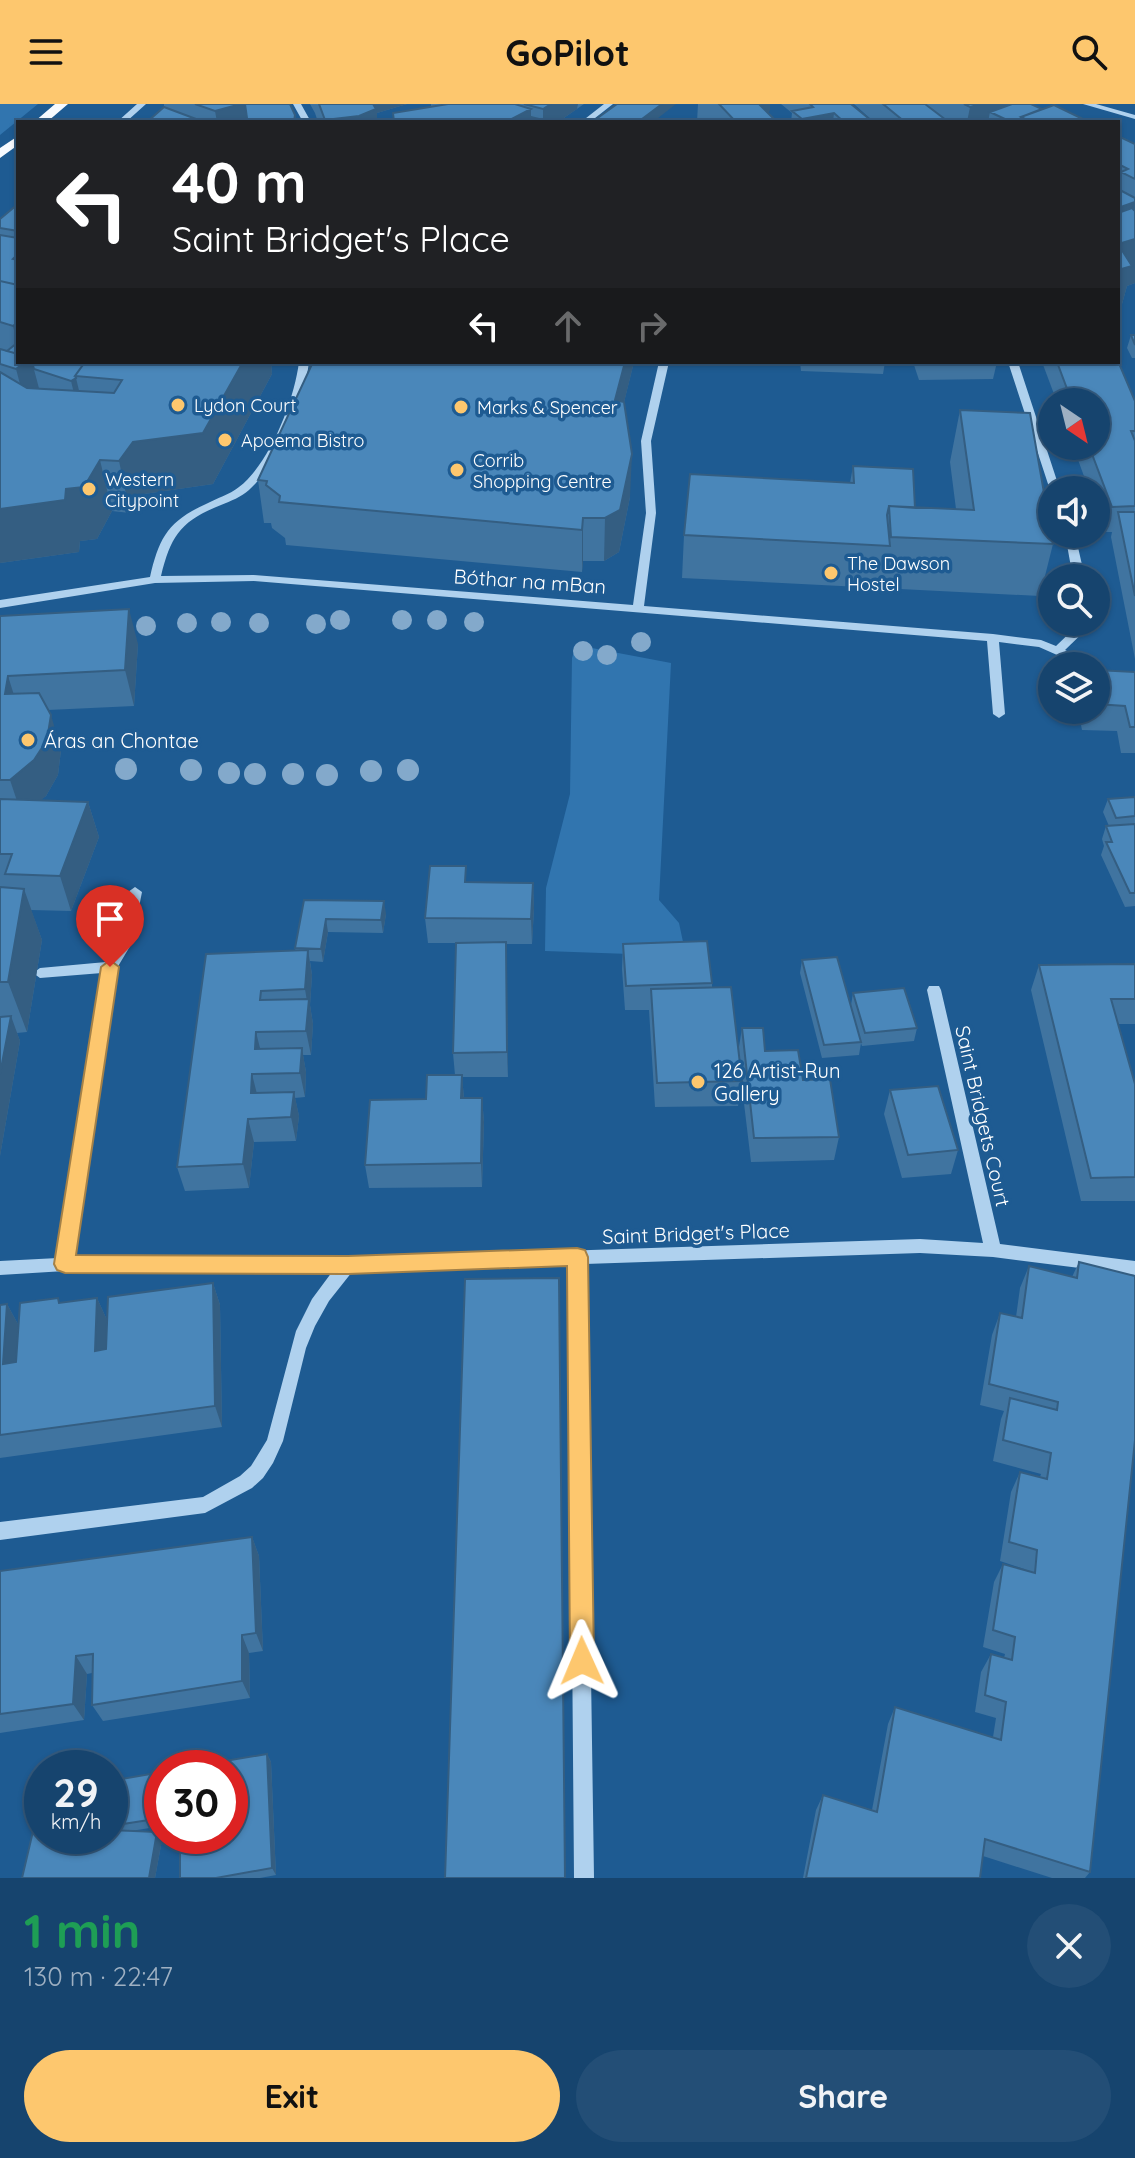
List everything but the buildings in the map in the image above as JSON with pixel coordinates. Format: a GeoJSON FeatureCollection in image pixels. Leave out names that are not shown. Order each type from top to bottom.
{"type":"FeatureCollection","features":[{"type":"Feature","properties":{"kind":"main road"},"geometry":{"type":"LineString","coordinates":[[42,120],[62,104]]}},
{"type":"Feature","properties":{"kind":"main road"},"geometry":{"type":"LineString","coordinates":[[0,154],[16,141]]}},
{"type":"Feature","properties":{"kind":"street"},"geometry":{"type":"LineString","coordinates":[[123,120],[142,104]]}},
{"type":"Feature","properties":{"kind":"street"},"geometry":{"type":"LineString","coordinates":[[588,120],[609,104]]}},
{"type":"Feature","properties":{"kind":"street"},"geometry":{"type":"LineString","coordinates":[[1087,104],[1135,117]]}},
{"type":"Feature","properties":{"kind":"street"},"geometry":{"type":"LineString","coordinates":[[155,580],[164,540],[175,525],[190,514],[247,487],[260,472],[299,394],[304,364]]}},
{"type":"Feature","properties":{"kind":"street"},"geometry":{"type":"LineString","coordinates":[[638,607],[651,513],[646,441],[664,364]]}},
{"type":"Feature","properties":{"kind":"street"},"geometry":{"type":"LineString","coordinates":[[1014,364],[1050,476]]}},
{"type":"Feature","properties":{"kind":"street","name":"Bóthar na mBan"},"geometry":{"type":"LineString","coordinates":[[0,604],[155,580],[254,578],[993,638],[1041,644],[1062,652]]}},
{"type":"Feature","properties":{"kind":"street"},"geometry":{"type":"LineString","coordinates":[[1058,650],[1073,636]]}},
{"type":"Feature","properties":{"kind":"street"},"geometry":{"type":"LineString","coordinates":[[993,638],[999,714]]}},
{"type":"Feature","properties":{"kind":"street"},"geometry":{"type":"LineString","coordinates":[[65,1264],[110,967],[125,943],[135,892]]}},
{"type":"Feature","properties":{"kind":"street"},"geometry":{"type":"LineString","coordinates":[[40,973],[110,967]]}},
{"type":"Feature","properties":{"kind":"street","name":"Saint Bridgets Court"},"geometry":{"type":"LineString","coordinates":[[934,990],[993,1250]]}},
{"type":"Feature","properties":{"kind":"street","name":"Saint Bridget's Place"},"geometry":{"type":"LineString","coordinates":[[0,1268],[65,1264],[348,1265],[920,1246],[993,1250],[1135,1268]]}},
{"type":"Feature","properties":{"kind":"street"},"geometry":{"type":"LineString","coordinates":[[577,1257],[584,1878]]}},
{"type":"Feature","properties":{"kind":"street"},"geometry":{"type":"LineString","coordinates":[[0,1531],[205,1505],[228,1494],[257,1472],[270,1451],[302,1334],[321,1297],[348,1265]]}},
{"type":"Feature","properties":{"kind":"shaded area"},"geometry":{"type":"Polygon","coordinates":[[[0,104],[38,104],[16,120],[0,135],[0,104]]]}},
{"type":"Feature","properties":{"kind":"shaded area"},"geometry":{"type":"Polygon","coordinates":[[[576,645],[671,663],[659,900],[679,923],[686,956],[545,951],[546,888],[570,794],[572,658],[576,645]]]}},
{"type":"Feature","properties":{"kind":"place","name":"Lydon Court"},"geometry":{"type":"Point","coordinates":[178,405]}},
{"type":"Feature","properties":{"kind":"place","name":"Marks & Spencer"},"geometry":{"type":"Point","coordinates":[461,407]}},
{"type":"Feature","properties":{"kind":"place","name":"Apoema Bistro"},"geometry":{"type":"Point","coordinates":[225,440]}},
{"type":"Feature","properties":{"kind":"place","name":"Corrib Shopping Centre"},"geometry":{"type":"Point","coordinates":[457,470]}},
{"type":"Feature","properties":{"kind":"place","name":"Western Citypoint"},"geometry":{"type":"Point","coordinates":[89,489]}},
{"type":"Feature","properties":{"kind":"place","name":"The Dawson Hostel"},"geometry":{"type":"Point","coordinates":[831,573]}},
{"type":"Feature","properties":{"kind":"place","name":"Áras an Chontae"},"geometry":{"type":"Point","coordinates":[28,740]}},
{"type":"Feature","properties":{"kind":"place","name":"126 Artist-Run Gallery"},"geometry":{"type":"Point","coordinates":[698,1082]}},
{"type":"Feature","properties":{"kind":"route"},"geometry":{"type":"LineString","coordinates":[[110,967],[65,1264],[348,1265],[577,1257],[582,1661]]}}]}
